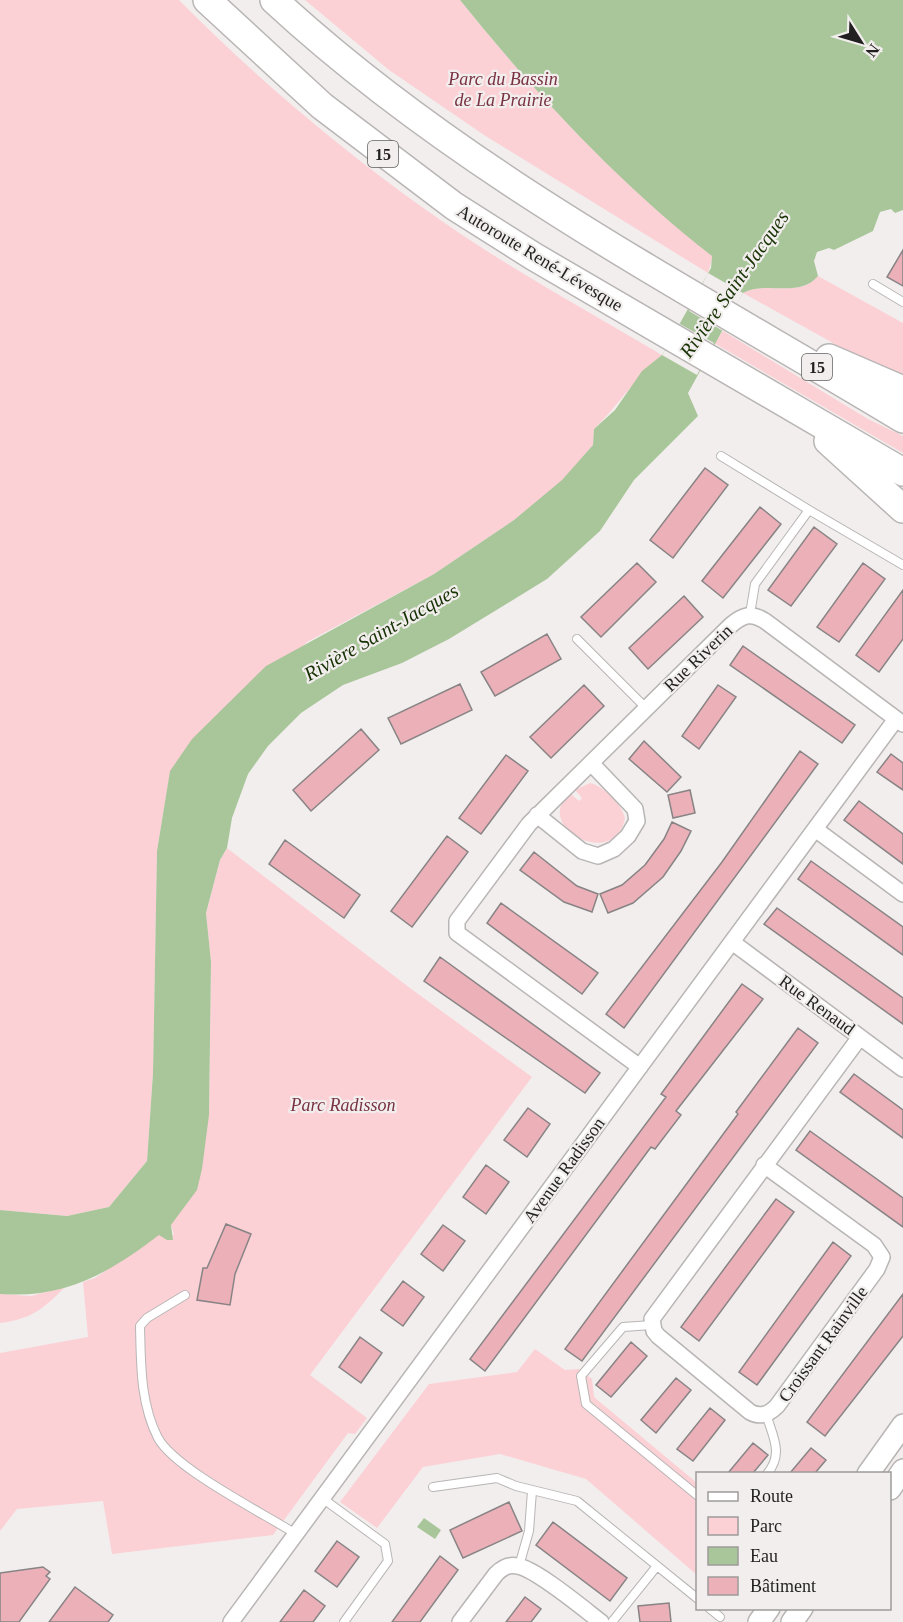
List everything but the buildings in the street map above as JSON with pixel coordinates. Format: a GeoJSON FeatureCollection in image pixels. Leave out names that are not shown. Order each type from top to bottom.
{"type":"FeatureCollection","features":[{"type":"Feature","properties":{"kind":"highway","name":"Autoroute René-Lévesque"},"geometry":{"type":"LineString","coordinates":[[207,0],[310,96],[416,179],[508,241],[903,472]]}},
{"type":"Feature","properties":{"kind":"highway","name":"15"},"geometry":{"type":"LineString","coordinates":[[274,0],[368,80],[449,141],[562,214],[903,419]]}},
{"type":"Feature","properties":{"kind":"highway"},"geometry":{"type":"LineString","coordinates":[[732,315],[903,390]]}},
{"type":"Feature","properties":{"kind":"highway"},"geometry":{"type":"LineString","coordinates":[[792,408],[903,509]]}},
{"type":"Feature","properties":{"kind":"main road"},"geometry":{"type":"LineString","coordinates":[[869,1472],[903,1425]]}},
{"type":"Feature","properties":{"kind":"main road"},"geometry":{"type":"LineString","coordinates":[[891,1488],[903,1470]]}},
{"type":"Feature","properties":{"kind":"main road"},"geometry":{"type":"LineString","coordinates":[[759,1622],[768,1610]]}},
{"type":"Feature","properties":{"kind":"street","name":"Rue Riverin"},"geometry":{"type":"LineString","coordinates":[[640,1067],[457,933],[457,921],[516,838],[731,626],[750,614],[765,621],[899,721]]}},
{"type":"Feature","properties":{"kind":"street","name":"Avenue Radisson"},"geometry":{"type":"LineString","coordinates":[[231,1622],[815,829],[899,721]]}},
{"type":"Feature","properties":{"kind":"street"},"geometry":{"type":"LineString","coordinates":[[537,815],[589,855],[602,856],[620,844],[635,825],[637,814],[633,806],[591,763]]}},
{"type":"Feature","properties":{"kind":"street"},"geometry":{"type":"LineString","coordinates":[[815,829],[903,894]]}},
{"type":"Feature","properties":{"kind":"street","name":"Rue Renaud"},"geometry":{"type":"LineString","coordinates":[[732,942],[903,1069]]}},
{"type":"Feature","properties":{"kind":"street"},"geometry":{"type":"LineString","coordinates":[[652,1325],[655,1313],[860,1037]]}},
{"type":"Feature","properties":{"kind":"street","name":"Croissant Rainville"},"geometry":{"type":"LineString","coordinates":[[652,1325],[658,1336],[750,1412],[766,1414],[777,1406],[877,1269],[882,1257],[874,1245],[764,1165]]}},
{"type":"Feature","properties":{"kind":"street"},"geometry":{"type":"LineString","coordinates":[[460,1622],[496,1574],[507,1566],[519,1566],[533,1573],[601,1622]]}},
{"type":"Feature","properties":{"kind":"lane"},"geometry":{"type":"LineString","coordinates":[[873,284],[903,302]]}},
{"type":"Feature","properties":{"kind":"lane"},"geometry":{"type":"LineString","coordinates":[[721,456],[903,565]]}},
{"type":"Feature","properties":{"kind":"lane"},"geometry":{"type":"LineString","coordinates":[[750,614],[755,584],[809,510]]}},
{"type":"Feature","properties":{"kind":"lane"},"geometry":{"type":"LineString","coordinates":[[577,639],[646,709]]}},
{"type":"Feature","properties":{"kind":"lane"},"geometry":{"type":"LineString","coordinates":[[185,1295],[147,1318],[140,1326],[142,1386],[155,1430],[172,1456],[296,1534]]}},
{"type":"Feature","properties":{"kind":"lane"},"geometry":{"type":"LineString","coordinates":[[652,1325],[623,1327],[610,1339],[581,1376],[586,1404],[696,1494]]}},
{"type":"Feature","properties":{"kind":"lane"},"geometry":{"type":"LineString","coordinates":[[766,1414],[777,1452],[776,1463],[768,1472]]}},
{"type":"Feature","properties":{"kind":"lane"},"geometry":{"type":"LineString","coordinates":[[433,1487],[497,1478],[532,1491],[577,1501],[696,1597]]}},
{"type":"Feature","properties":{"kind":"lane"},"geometry":{"type":"LineString","coordinates":[[519,1566],[529,1532],[532,1491]]}},
{"type":"Feature","properties":{"kind":"lane"},"geometry":{"type":"LineString","coordinates":[[322,1498],[385,1544],[388,1561],[344,1622]]}},
{"type":"Feature","properties":{"kind":"lane"},"geometry":{"type":"LineString","coordinates":[[612,1622],[657,1566]]}},
{"type":"Feature","properties":{"kind":"lane"},"geometry":{"type":"LineString","coordinates":[[711,1610],[720,1617]]}},
{"type":"Feature","properties":{"kind":"green space"},"geometry":{"type":"Polygon","coordinates":[[[0,0],[179,0],[268,85],[396,188],[486,250],[662,355],[594,429],[593,445],[562,481],[514,520],[434,574],[307,642],[170,772],[157,851],[153,1073],[147,1161],[109,1207],[67,1216],[0,1210],[0,0]]]}},
{"type":"Feature","properties":{"kind":"green space","name":"Parc du Bassin de La Prairie"},"geometry":{"type":"Polygon","coordinates":[[[305,0],[460,0],[518,69],[579,135],[644,198],[713,256],[708,273],[484,135],[389,70],[305,0]]]}},
{"type":"Feature","properties":{"kind":"green space"},"geometry":{"type":"Polygon","coordinates":[[[818,276],[903,323],[903,382],[743,293],[752,289],[802,287],[818,276]]]}},
{"type":"Feature","properties":{"kind":"green space"},"geometry":{"type":"Polygon","coordinates":[[[723,331],[868,419],[903,436],[903,453],[714,343],[723,331]]]}},
{"type":"Feature","properties":{"kind":"green space"},"geometry":{"type":"Polygon","coordinates":[[[590,783],[611,796],[625,818],[619,832],[610,840],[599,843],[576,836],[567,829],[561,819],[560,809],[564,801],[571,794],[579,801],[582,798],[575,790],[590,783]]]}},
{"type":"Feature","properties":{"kind":"green space","name":"Parc Radisson"},"geometry":{"type":"Polygon","coordinates":[[[227,848],[410,988],[532,1077],[310,1375],[367,1418],[355,1434],[348,1433],[273,1535],[112,1554],[103,1501],[17,1509],[0,1531],[0,1353],[88,1337],[83,1282],[95,1278],[159,1234],[174,1235],[171,1225],[209,1115],[211,962],[206,913],[220,860],[227,848]]]}},
{"type":"Feature","properties":{"kind":"green space"},"geometry":{"type":"Polygon","coordinates":[[[65,1287],[29,1316],[0,1323],[0,1294],[31,1296],[65,1287]]]}},
{"type":"Feature","properties":{"kind":"green space"},"geometry":{"type":"Polygon","coordinates":[[[535,1349],[565,1370],[579,1369],[592,1379],[594,1397],[696,1482],[696,1574],[586,1479],[500,1454],[423,1467],[377,1528],[340,1502],[429,1384],[517,1372],[535,1349]]]}},
{"type":"Feature","properties":{"kind":"water","name":"Rivière Saint-Jacques"},"geometry":{"type":"Polygon","coordinates":[[[460,0],[903,0],[903,210],[895,213],[891,209],[880,212],[873,231],[834,250],[829,248],[817,252],[814,261],[818,276],[810,283],[802,287],[752,289],[743,293],[688,393],[698,416],[634,480],[600,531],[547,579],[449,639],[402,663],[343,685],[301,713],[268,746],[248,774],[232,818],[227,848],[220,860],[206,913],[211,962],[209,1115],[197,1190],[171,1225],[173,1240],[167,1240],[159,1235],[104,1272],[66,1288],[23,1294],[0,1294],[0,1210],[67,1216],[109,1207],[147,1161],[153,1073],[157,851],[170,771],[192,739],[266,666],[434,574],[514,520],[562,480],[593,445],[594,429],[615,410],[642,371],[662,355],[711,268],[712,256],[643,198],[578,135],[460,0]]]}},
{"type":"Feature","properties":{"kind":"water"},"geometry":{"type":"Polygon","coordinates":[[[424,1518],[441,1530],[435,1539],[417,1527],[424,1518]]]}},
{"type":"Feature","properties":{"kind":"pier"},"geometry":{"type":"Polygon","coordinates":[[[708,273],[743,293],[723,331],[689,311],[708,273]]]}},
{"type":"Feature","properties":{"kind":"pier"},"geometry":{"type":"Polygon","coordinates":[[[680,324],[714,343],[697,375],[662,355],[680,324]]]}}]}
